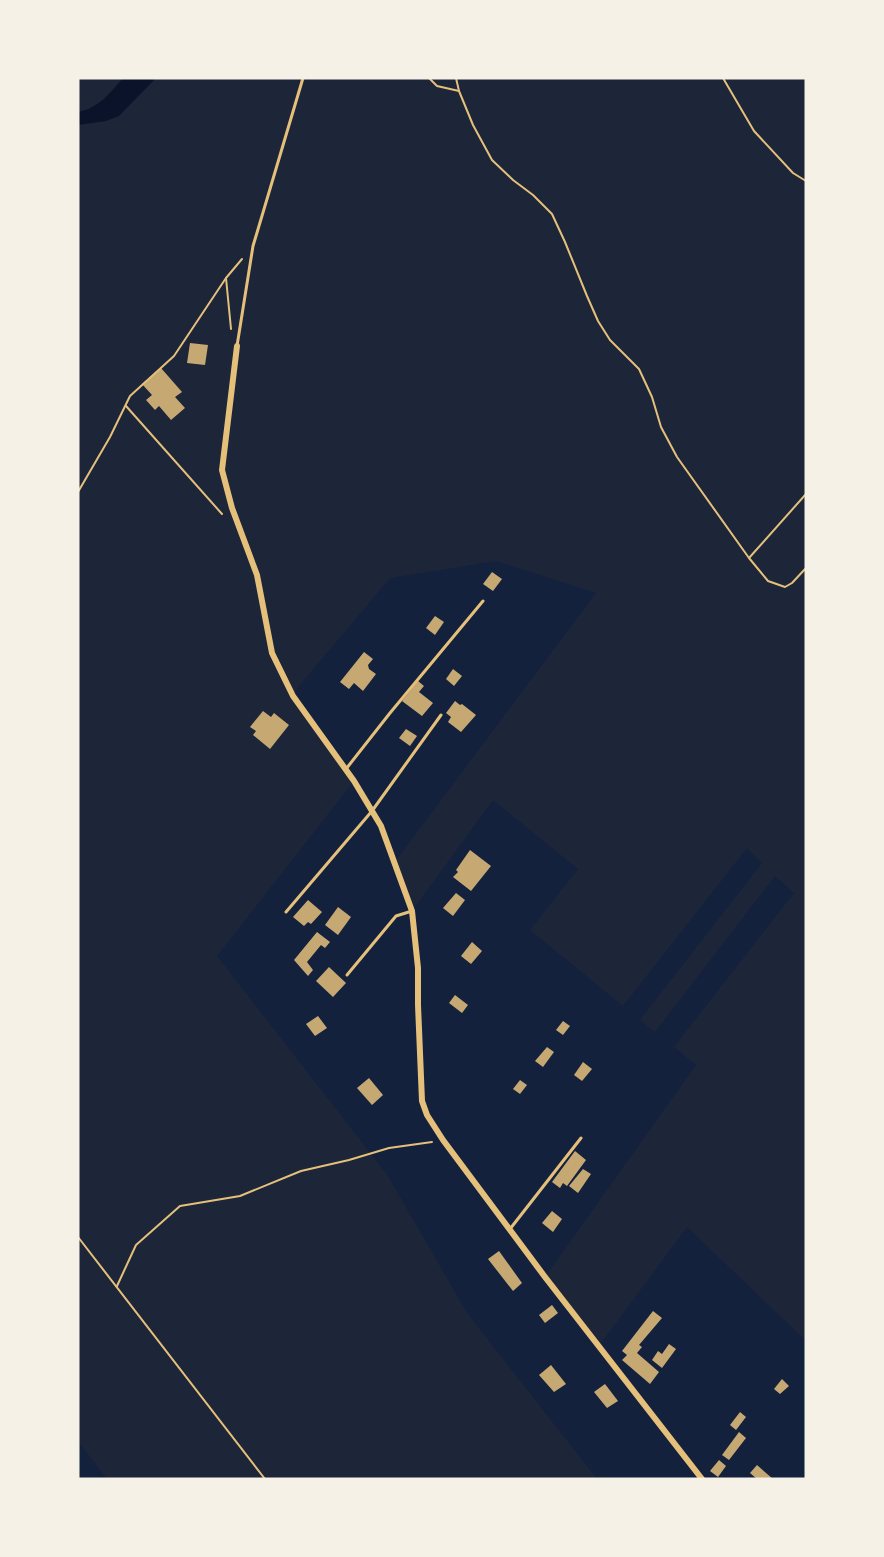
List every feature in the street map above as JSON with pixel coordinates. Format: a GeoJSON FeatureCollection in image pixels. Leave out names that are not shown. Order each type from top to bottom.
{"type":"FeatureCollection","features":[{"type":"Feature","properties":{"kind":"street"},"geometry":{"type":"LineString","coordinates":[[237,346],[222,470],[232,508],[257,575],[275,663],[293,696],[354,781],[381,826],[412,911],[418,968],[422,1101],[427,1114],[443,1140],[509,1229],[702,1479]]}},
{"type":"Feature","properties":{"kind":"lane"},"geometry":{"type":"LineString","coordinates":[[237,346],[253,246],[303,78]]}},
{"type":"Feature","properties":{"kind":"lane"},"geometry":{"type":"LineString","coordinates":[[345,770],[483,601]]}},
{"type":"Feature","properties":{"kind":"lane"},"geometry":{"type":"LineString","coordinates":[[286,912],[372,811],[441,715]]}},
{"type":"Feature","properties":{"kind":"lane"},"geometry":{"type":"LineString","coordinates":[[347,975],[396,916],[412,911]]}},
{"type":"Feature","properties":{"kind":"lane"},"geometry":{"type":"LineString","coordinates":[[509,1229],[582,1138]]}},
{"type":"Feature","properties":{"kind":"path"},"geometry":{"type":"LineString","coordinates":[[429,78],[436,86],[459,91]]}},
{"type":"Feature","properties":{"kind":"path"},"geometry":{"type":"LineString","coordinates":[[456,78],[473,125],[492,160],[552,214],[598,321],[610,340],[639,369],[652,397],[661,427],[677,457],[749,558],[768,581],[784,587],[792,583],[806,568]]}},
{"type":"Feature","properties":{"kind":"path"},"geometry":{"type":"LineString","coordinates":[[723,78],[754,131],[793,173],[806,181]]}},
{"type":"Feature","properties":{"kind":"path"},"geometry":{"type":"LineString","coordinates":[[78,492],[110,438],[130,396],[174,356],[226,278],[253,246]]}},
{"type":"Feature","properties":{"kind":"path"},"geometry":{"type":"LineString","coordinates":[[226,278],[230,326],[237,346]]}},
{"type":"Feature","properties":{"kind":"path"},"geometry":{"type":"LineString","coordinates":[[125,405],[227,518]]}},
{"type":"Feature","properties":{"kind":"path"},"geometry":{"type":"LineString","coordinates":[[749,558],[806,494]]}},
{"type":"Feature","properties":{"kind":"path"},"geometry":{"type":"LineString","coordinates":[[117,1286],[136,1245],[180,1206],[240,1196],[301,1171],[389,1148],[443,1140]]}},
{"type":"Feature","properties":{"kind":"path"},"geometry":{"type":"LineString","coordinates":[[78,1237],[264,1479]]}},
{"type":"Feature","properties":{"kind":"shaded area"},"geometry":{"type":"Polygon","coordinates":[[[78,78],[806,78],[806,1341],[687,1227],[599,1346],[545,1277],[696,1065],[674,1047],[794,893],[775,876],[655,1032],[640,1020],[762,863],[747,848],[623,1006],[530,930],[578,869],[493,800],[412,911],[394,863],[596,593],[496,561],[390,578],[293,696],[354,781],[217,956],[388,1176],[467,1313],[597,1479],[107,1479],[78,1441],[78,78]]]}},
{"type":"Feature","properties":{"kind":"shaded area"},"geometry":{"type":"Polygon","coordinates":[[[123,78],[156,78],[119,116],[106,121],[78,125],[78,112],[98,103],[123,78]]]}},
{"type":"Feature","properties":{"kind":"building"},"geometry":{"type":"Polygon","coordinates":[[[190,343],[208,345],[205,365],[187,363],[190,343]]]}},
{"type":"Feature","properties":{"kind":"building"},"geometry":{"type":"Polygon","coordinates":[[[161,368],[182,392],[175,397],[185,408],[171,420],[159,406],[155,410],[146,400],[152,395],[142,384],[161,368]]]}},
{"type":"Feature","properties":{"kind":"building"},"geometry":{"type":"Polygon","coordinates":[[[492,572],[502,579],[493,591],[483,584],[492,572]]]}},
{"type":"Feature","properties":{"kind":"building"},"geometry":{"type":"Polygon","coordinates":[[[435,616],[444,622],[435,635],[426,628],[435,616]]]}},
{"type":"Feature","properties":{"kind":"building"},"geometry":{"type":"Polygon","coordinates":[[[364,652],[373,659],[368,665],[369,669],[376,674],[363,691],[354,683],[349,689],[340,682],[364,652]]]}},
{"type":"Feature","properties":{"kind":"building"},"geometry":{"type":"Polygon","coordinates":[[[453,669],[462,676],[454,686],[446,679],[453,669]]]}},
{"type":"Feature","properties":{"kind":"building"},"geometry":{"type":"Polygon","coordinates":[[[418,681],[424,686],[419,692],[433,703],[422,716],[402,701],[418,681]]]}},
{"type":"Feature","properties":{"kind":"building"},"geometry":{"type":"Polygon","coordinates":[[[455,701],[476,715],[461,732],[448,722],[451,717],[446,713],[455,701]]]}},
{"type":"Feature","properties":{"kind":"building"},"geometry":{"type":"Polygon","coordinates":[[[263,711],[271,717],[274,713],[289,725],[270,749],[253,735],[256,731],[250,727],[263,711]]]}},
{"type":"Feature","properties":{"kind":"building"},"geometry":{"type":"Polygon","coordinates":[[[406,729],[417,736],[410,746],[399,738],[406,729]]]}},
{"type":"Feature","properties":{"kind":"building"},"geometry":{"type":"Polygon","coordinates":[[[470,850],[491,866],[471,891],[453,877],[470,850]]]}},
{"type":"Feature","properties":{"kind":"building"},"geometry":{"type":"Polygon","coordinates":[[[456,893],[465,900],[453,916],[443,908],[456,893]]]}},
{"type":"Feature","properties":{"kind":"building"},"geometry":{"type":"Polygon","coordinates":[[[308,900],[322,912],[311,924],[308,922],[304,926],[293,917],[308,900]]]}},
{"type":"Feature","properties":{"kind":"building"},"geometry":{"type":"Polygon","coordinates":[[[338,907],[351,917],[338,935],[325,925],[338,907]]]}},
{"type":"Feature","properties":{"kind":"building"},"geometry":{"type":"Polygon","coordinates":[[[317,932],[330,942],[325,948],[321,945],[307,962],[313,970],[308,976],[294,960],[317,932]]]}},
{"type":"Feature","properties":{"kind":"building"},"geometry":{"type":"Polygon","coordinates":[[[472,942],[482,951],[471,964],[461,956],[472,942]]]}},
{"type":"Feature","properties":{"kind":"building"},"geometry":{"type":"Polygon","coordinates":[[[329,967],[346,983],[333,997],[316,981],[329,967]]]}},
{"type":"Feature","properties":{"kind":"building"},"geometry":{"type":"Polygon","coordinates":[[[455,995],[468,1005],[462,1013],[449,1003],[455,995]]]}},
{"type":"Feature","properties":{"kind":"building"},"geometry":{"type":"Polygon","coordinates":[[[318,1016],[327,1028],[315,1036],[306,1024],[318,1016]]]}},
{"type":"Feature","properties":{"kind":"building"},"geometry":{"type":"Polygon","coordinates":[[[563,1021],[570,1026],[563,1035],[556,1030],[563,1021]]]}},
{"type":"Feature","properties":{"kind":"building"},"geometry":{"type":"Polygon","coordinates":[[[547,1047],[554,1052],[543,1067],[535,1061],[547,1047]]]}},
{"type":"Feature","properties":{"kind":"building"},"geometry":{"type":"Polygon","coordinates":[[[583,1062],[592,1069],[582,1081],[574,1075],[583,1062]]]}},
{"type":"Feature","properties":{"kind":"building"},"geometry":{"type":"Polygon","coordinates":[[[369,1078],[383,1095],[372,1105],[357,1088],[369,1078]]]}},
{"type":"Feature","properties":{"kind":"building"},"geometry":{"type":"Polygon","coordinates":[[[520,1080],[527,1085],[520,1094],[513,1089],[520,1080]]]}},
{"type":"Feature","properties":{"kind":"building"},"geometry":{"type":"Polygon","coordinates":[[[575,1151],[586,1160],[567,1186],[563,1183],[560,1188],[552,1182],[575,1151]]]}},
{"type":"Feature","properties":{"kind":"building"},"geometry":{"type":"Polygon","coordinates":[[[583,1169],[591,1174],[578,1193],[569,1186],[583,1169]]]}},
{"type":"Feature","properties":{"kind":"building"},"geometry":{"type":"Polygon","coordinates":[[[552,1211],[562,1219],[553,1232],[542,1223],[552,1211]]]}},
{"type":"Feature","properties":{"kind":"building"},"geometry":{"type":"Polygon","coordinates":[[[499,1251],[522,1283],[513,1291],[488,1259],[499,1251]]]}},
{"type":"Feature","properties":{"kind":"building"},"geometry":{"type":"Polygon","coordinates":[[[552,1305],[558,1313],[545,1323],[539,1315],[552,1305]]]}},
{"type":"Feature","properties":{"kind":"building"},"geometry":{"type":"Polygon","coordinates":[[[653,1311],[662,1318],[639,1345],[642,1347],[637,1353],[659,1372],[650,1384],[622,1360],[627,1355],[622,1351],[653,1311]]]}},
{"type":"Feature","properties":{"kind":"building"},"geometry":{"type":"Polygon","coordinates":[[[669,1344],[676,1349],[662,1368],[652,1360],[658,1351],[662,1354],[669,1344]]]}},
{"type":"Feature","properties":{"kind":"building"},"geometry":{"type":"Polygon","coordinates":[[[551,1365],[566,1384],[554,1392],[539,1375],[551,1365]]]}},
{"type":"Feature","properties":{"kind":"building"},"geometry":{"type":"Polygon","coordinates":[[[782,1379],[789,1386],[780,1394],[774,1389],[782,1379]]]}},
{"type":"Feature","properties":{"kind":"building"},"geometry":{"type":"Polygon","coordinates":[[[605,1384],[618,1401],[607,1408],[594,1392],[605,1384]]]}},
{"type":"Feature","properties":{"kind":"building"},"geometry":{"type":"Polygon","coordinates":[[[740,1412],[746,1417],[736,1430],[730,1425],[740,1412]]]}},
{"type":"Feature","properties":{"kind":"building"},"geometry":{"type":"Polygon","coordinates":[[[739,1432],[746,1438],[729,1460],[722,1455],[739,1432]]]}},
{"type":"Feature","properties":{"kind":"building"},"geometry":{"type":"Polygon","coordinates":[[[719,1460],[726,1466],[718,1477],[710,1471],[719,1460]]]}},
{"type":"Feature","properties":{"kind":"building"},"geometry":{"type":"Polygon","coordinates":[[[757,1465],[773,1479],[757,1479],[750,1473],[757,1465]]]}}]}
